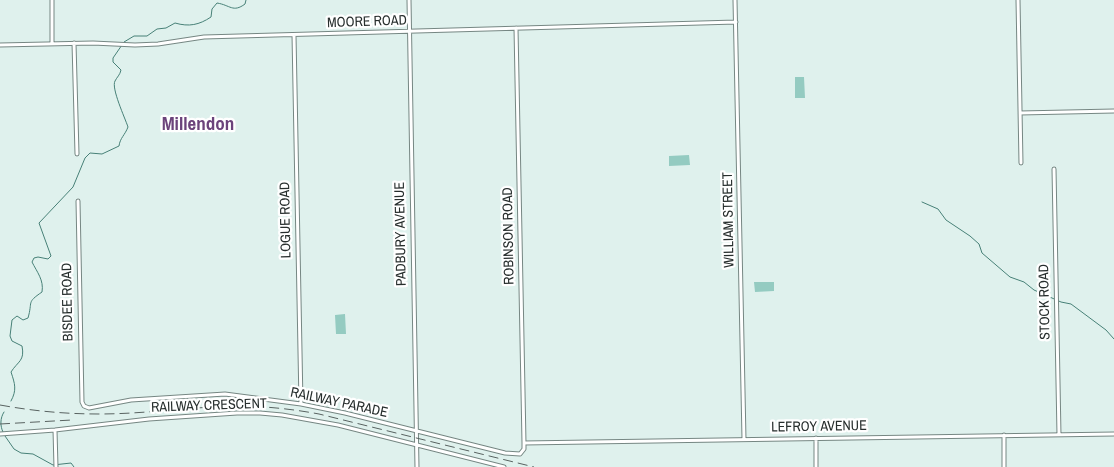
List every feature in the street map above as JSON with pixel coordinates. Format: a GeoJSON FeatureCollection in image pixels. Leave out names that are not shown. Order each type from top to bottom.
{"type":"FeatureCollection","features":[{"type":"Feature","properties":{"kind":"street"},"geometry":{"type":"LineString","coordinates":[[52,0],[52,43]]}},
{"type":"Feature","properties":{"kind":"street","name":"PADBURY AVENUE"},"geometry":{"type":"LineString","coordinates":[[409,0],[417,467]]}},
{"type":"Feature","properties":{"kind":"street","name":"WILLIAM STREET"},"geometry":{"type":"LineString","coordinates":[[735,0],[744,439]]}},
{"type":"Feature","properties":{"kind":"street"},"geometry":{"type":"LineString","coordinates":[[1018,0],[1021,163]]}},
{"type":"Feature","properties":{"kind":"street","name":"MOORE ROAD"},"geometry":{"type":"LineString","coordinates":[[0,45],[52,43],[158,44],[204,37],[736,22]]}},
{"type":"Feature","properties":{"kind":"street","name":"ROBINSON ROAD"},"geometry":{"type":"LineString","coordinates":[[516,28],[524,443]]}},
{"type":"Feature","properties":{"kind":"street","name":"LOGUE ROAD"},"geometry":{"type":"LineString","coordinates":[[294,35],[301,404]]}},
{"type":"Feature","properties":{"kind":"street"},"geometry":{"type":"LineString","coordinates":[[74,43],[77,154]]}},
{"type":"Feature","properties":{"kind":"street"},"geometry":{"type":"LineString","coordinates":[[1020,113],[1114,111]]}},
{"type":"Feature","properties":{"kind":"street","name":"STOCK ROAD"},"geometry":{"type":"LineString","coordinates":[[1054,169],[1059,435]]}},
{"type":"Feature","properties":{"kind":"street","name":"BISDEE ROAD"},"geometry":{"type":"LineString","coordinates":[[78,201],[82,402]]}},
{"type":"Feature","properties":{"kind":"street","name":"RAILWAY PARADE"},"geometry":{"type":"LineString","coordinates":[[82,402],[84,406],[89,408],[131,400],[225,394],[301,404],[345,413],[515,454],[520,454],[524,449],[524,443]]}},
{"type":"Feature","properties":{"kind":"street","name":"RAILWAY CRESCENT"},"geometry":{"type":"LineString","coordinates":[[0,434],[55,430],[149,419],[237,413],[282,415],[338,425],[504,467]]}},
{"type":"Feature","properties":{"kind":"street"},"geometry":{"type":"LineString","coordinates":[[55,430],[56,467]]}},
{"type":"Feature","properties":{"kind":"street","name":"LEFROY AVENUE"},"geometry":{"type":"LineString","coordinates":[[524,443],[1114,434]]}},
{"type":"Feature","properties":{"kind":"street"},"geometry":{"type":"LineString","coordinates":[[1004,436],[1004,467]]}},
{"type":"Feature","properties":{"kind":"street"},"geometry":{"type":"LineString","coordinates":[[816,438],[816,467]]}},
{"type":"Feature","properties":{"kind":"green space"},"geometry":{"type":"Polygon","coordinates":[[[795,77],[804,77],[805,98],[795,98],[795,77]]]}},
{"type":"Feature","properties":{"kind":"green space"},"geometry":{"type":"Polygon","coordinates":[[[689,155],[690,165],[669,166],[669,156],[689,155]]]}},
{"type":"Feature","properties":{"kind":"green space"},"geometry":{"type":"Polygon","coordinates":[[[754,282],[774,282],[774,291],[755,292],[754,282]]]}},
{"type":"Feature","properties":{"kind":"green space"},"geometry":{"type":"Polygon","coordinates":[[[345,314],[346,334],[336,334],[335,315],[345,314]]]}},
{"type":"Feature","properties":{"kind":"waterway"},"geometry":{"type":"LineString","coordinates":[[11,401],[15,387],[11,372],[23,355],[22,346],[12,341],[10,336],[12,320],[17,316],[23,320],[28,318],[32,301],[42,292],[41,280],[32,262],[34,258],[48,259],[51,256],[39,223],[73,187],[85,158],[90,153],[102,154],[119,146],[128,127],[114,85],[121,70],[113,62],[113,58],[124,42],[134,36],[147,36],[157,29],[166,28],[175,23],[189,25],[202,22],[211,17],[212,9],[217,3],[237,8],[245,4],[246,0]]}},
{"type":"Feature","properties":{"kind":"waterway"},"geometry":{"type":"LineString","coordinates":[[922,202],[938,209],[946,220],[970,236],[979,244],[982,253],[1010,277],[1024,282],[1034,290],[1061,302],[1071,304],[1106,330],[1114,339]]}},
{"type":"Feature","properties":{"kind":"waterway"},"geometry":{"type":"LineString","coordinates":[[3,432],[1,422],[4,412]]}},
{"type":"Feature","properties":{"kind":"waterway"},"geometry":{"type":"LineString","coordinates":[[5,436],[14,449],[21,453],[33,454],[53,465],[71,463],[74,467]]}},
{"type":"Feature","properties":{"kind":"railway"},"geometry":{"type":"LineString","coordinates":[[0,405],[49,412],[86,414],[116,414],[236,406],[288,409],[319,414],[534,467]]}},
{"type":"Feature","properties":{"kind":"railway"},"geometry":{"type":"LineString","coordinates":[[0,424],[72,420]]}},
{"type":"Feature","properties":{"kind":"district","name":"Millendon"},"geometry":{"type":"Point","coordinates":[198,125]}}]}
